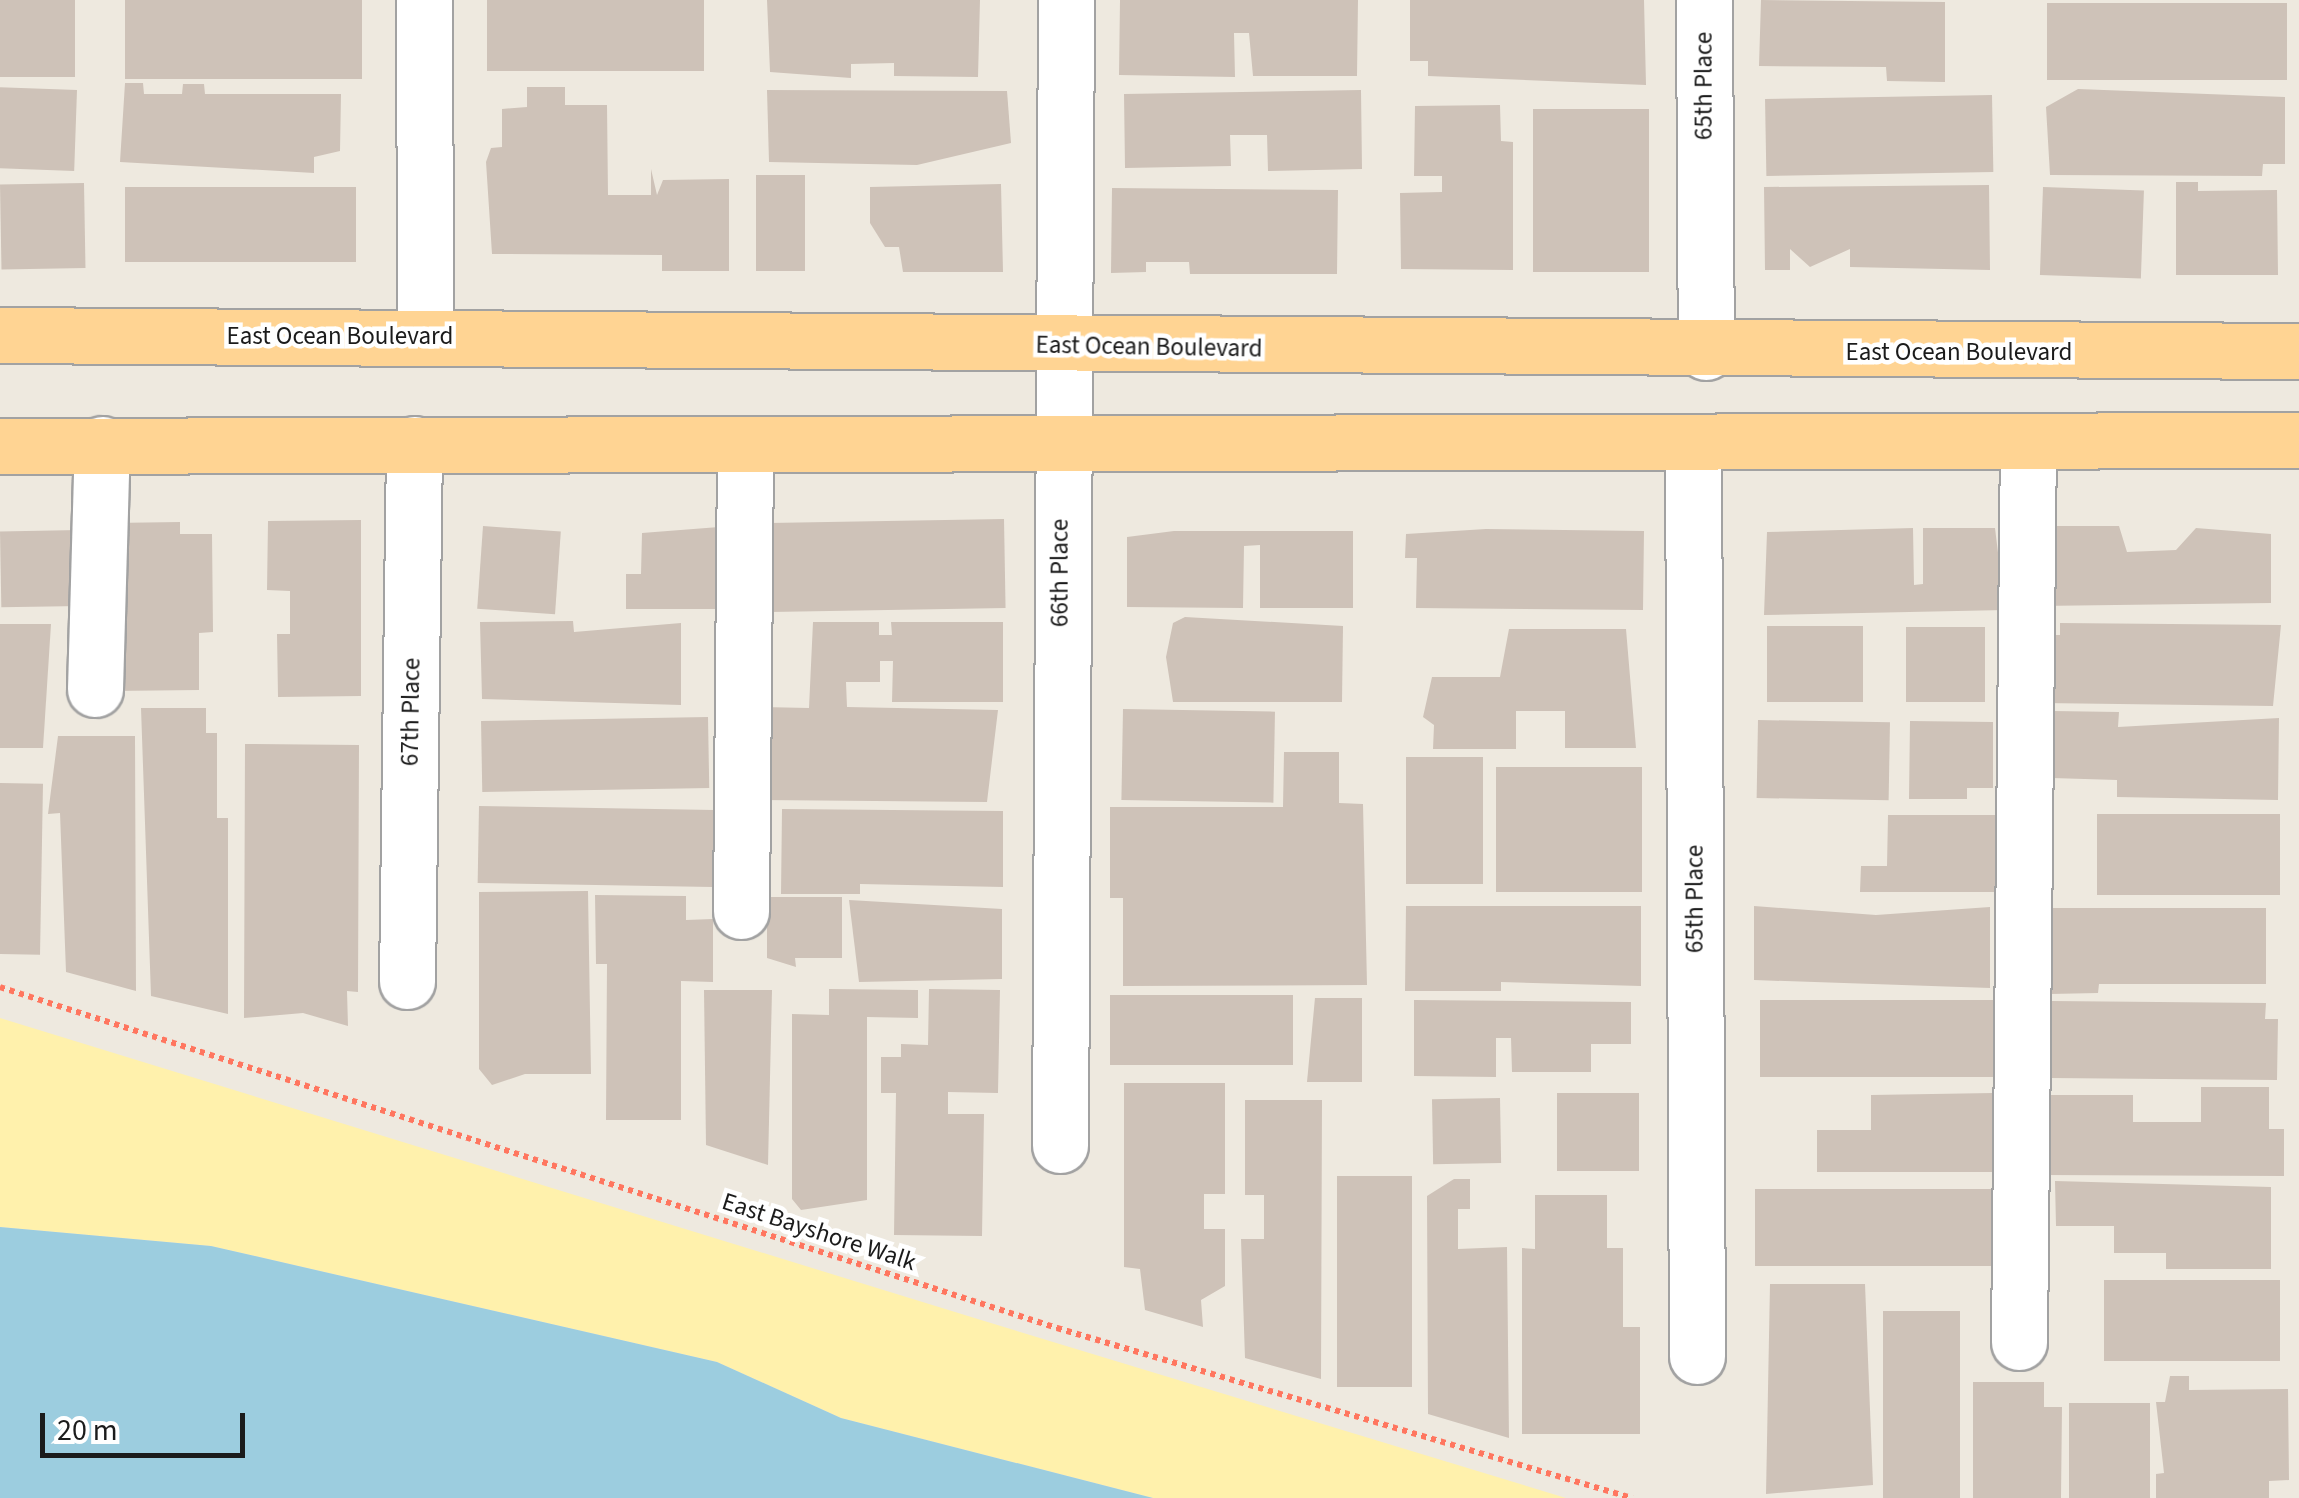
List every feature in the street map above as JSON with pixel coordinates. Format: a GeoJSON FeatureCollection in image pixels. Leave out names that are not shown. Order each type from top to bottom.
{"type":"FeatureCollection","features":[{"type":"Feature","properties":{"kind":"main road","name":"East Ocean Boulevard"},"geometry":{"type":"LineString","coordinates":[[0,336],[425,336],[1706,352],[2299,352]]}},
{"type":"Feature","properties":{"kind":"main road"},"geometry":{"type":"LineString","coordinates":[[0,446],[745,445],[1060,440],[2028,444],[2299,440]]}},
{"type":"Feature","properties":{"kind":"street"},"geometry":{"type":"LineString","coordinates":[[424,0],[425,336]]}},
{"type":"Feature","properties":{"kind":"street","name":"66th Place"},"geometry":{"type":"LineString","coordinates":[[1060,1145],[1060,440],[1066,0]]}},
{"type":"Feature","properties":{"kind":"street","name":"65th Place"},"geometry":{"type":"LineString","coordinates":[[1704,0],[1706,352]]}},
{"type":"Feature","properties":{"kind":"street","name":"65th Place"},"geometry":{"type":"LineString","coordinates":[[1692,442],[1696,1356]]}},
{"type":"Feature","properties":{"kind":"street"},"geometry":{"type":"LineString","coordinates":[[95,689],[102,444]]}},
{"type":"Feature","properties":{"kind":"street","name":"67th Place"},"geometry":{"type":"LineString","coordinates":[[407,981],[414,444]]}},
{"type":"Feature","properties":{"kind":"street"},"geometry":{"type":"LineString","coordinates":[[2019,1342],[2028,444]]}},
{"type":"Feature","properties":{"kind":"street"},"geometry":{"type":"LineString","coordinates":[[741,911],[745,445]]}},
{"type":"Feature","properties":{"kind":"path","name":"East Bayshore Walk"},"geometry":{"type":"LineString","coordinates":[[0,987],[1057,1328],[1632,1498]]}},
{"type":"Feature","properties":{"kind":"sand"},"geometry":{"type":"Polygon","coordinates":[[[0,1018],[1566,1498],[1153,1498],[841,1418],[717,1362],[211,1246],[0,1227],[0,1018]]]}},
{"type":"Feature","properties":{"kind":"water"},"geometry":{"type":"Polygon","coordinates":[[[0,1227],[211,1246],[717,1362],[841,1418],[1153,1498],[0,1498],[0,1227]]]}},
{"type":"Feature","properties":{"kind":"building"},"geometry":{"type":"Polygon","coordinates":[[[0,0],[75,0],[75,77],[0,77],[0,0]]]}},
{"type":"Feature","properties":{"kind":"building"},"geometry":{"type":"Polygon","coordinates":[[[125,0],[362,0],[362,79],[125,79],[125,0]]]}},
{"type":"Feature","properties":{"kind":"building"},"geometry":{"type":"Polygon","coordinates":[[[487,0],[704,0],[704,71],[487,71],[487,0]]]}},
{"type":"Feature","properties":{"kind":"building"},"geometry":{"type":"Polygon","coordinates":[[[767,0],[980,0],[978,77],[894,76],[894,63],[851,64],[851,78],[770,72],[767,0]]]}},
{"type":"Feature","properties":{"kind":"building"},"geometry":{"type":"Polygon","coordinates":[[[1120,0],[1358,0],[1357,76],[1253,76],[1249,33],[1234,33],[1235,77],[1119,75],[1120,0]]]}},
{"type":"Feature","properties":{"kind":"building"},"geometry":{"type":"Polygon","coordinates":[[[1410,0],[1644,0],[1646,85],[1428,76],[1428,61],[1410,61],[1410,0]]]}},
{"type":"Feature","properties":{"kind":"building"},"geometry":{"type":"Polygon","coordinates":[[[1761,0],[1945,2],[1945,82],[1887,81],[1886,67],[1759,66],[1761,0]]]}},
{"type":"Feature","properties":{"kind":"building"},"geometry":{"type":"Polygon","coordinates":[[[2047,3],[2287,3],[2287,80],[2047,80],[2047,3]]]}},
{"type":"Feature","properties":{"kind":"building"},"geometry":{"type":"Polygon","coordinates":[[[125,83],[143,83],[144,94],[182,94],[183,84],[204,84],[205,94],[341,94],[340,151],[314,157],[314,173],[120,162],[125,83]]]}},
{"type":"Feature","properties":{"kind":"building"},"geometry":{"type":"Polygon","coordinates":[[[0,87],[77,90],[74,171],[0,168],[0,87]]]}},
{"type":"Feature","properties":{"kind":"building"},"geometry":{"type":"Polygon","coordinates":[[[527,87],[565,87],[565,105],[607,105],[608,195],[651,195],[651,169],[657,195],[663,180],[729,179],[729,271],[662,271],[662,255],[492,254],[486,162],[491,148],[502,147],[502,109],[527,107],[527,87]]]}},
{"type":"Feature","properties":{"kind":"building"},"geometry":{"type":"Polygon","coordinates":[[[2078,89],[2285,97],[2285,164],[2263,164],[2262,176],[2050,175],[2046,107],[2078,89]]]}},
{"type":"Feature","properties":{"kind":"building"},"geometry":{"type":"Polygon","coordinates":[[[767,90],[1007,91],[1011,143],[917,165],[769,162],[767,90]]]}},
{"type":"Feature","properties":{"kind":"building"},"geometry":{"type":"Polygon","coordinates":[[[1361,90],[1362,169],[1268,171],[1267,135],[1230,135],[1231,166],[1125,168],[1124,94],[1361,90]]]}},
{"type":"Feature","properties":{"kind":"building"},"geometry":{"type":"Polygon","coordinates":[[[1992,95],[1993,172],[1766,176],[1765,99],[1992,95]]]}},
{"type":"Feature","properties":{"kind":"building"},"geometry":{"type":"Polygon","coordinates":[[[1500,105],[1501,141],[1513,142],[1513,270],[1401,269],[1400,193],[1442,192],[1442,176],[1414,176],[1415,106],[1500,105]]]}},
{"type":"Feature","properties":{"kind":"building"},"geometry":{"type":"Polygon","coordinates":[[[1533,109],[1649,109],[1649,272],[1533,272],[1533,109]]]}},
{"type":"Feature","properties":{"kind":"building"},"geometry":{"type":"Polygon","coordinates":[[[756,175],[805,175],[805,271],[756,271],[756,175]]]}},
{"type":"Feature","properties":{"kind":"building"},"geometry":{"type":"Polygon","coordinates":[[[2176,182],[2198,182],[2198,191],[2277,190],[2278,275],[2176,275],[2176,182]]]}},
{"type":"Feature","properties":{"kind":"building"},"geometry":{"type":"Polygon","coordinates":[[[84,183],[85,268],[1,269],[0,184],[84,183]]]}},
{"type":"Feature","properties":{"kind":"building"},"geometry":{"type":"Polygon","coordinates":[[[1001,184],[1003,272],[903,272],[899,247],[885,247],[870,223],[870,187],[1001,184]]]}},
{"type":"Feature","properties":{"kind":"building"},"geometry":{"type":"Polygon","coordinates":[[[1989,185],[1990,270],[1850,267],[1850,249],[1810,267],[1790,249],[1790,270],[1765,270],[1764,187],[1989,185]]]}},
{"type":"Feature","properties":{"kind":"building"},"geometry":{"type":"Polygon","coordinates":[[[125,187],[356,187],[356,262],[125,262],[125,187]]]}},
{"type":"Feature","properties":{"kind":"building"},"geometry":{"type":"Polygon","coordinates":[[[2043,187],[2144,191],[2141,278],[2040,275],[2043,187]]]}},
{"type":"Feature","properties":{"kind":"building"},"geometry":{"type":"Polygon","coordinates":[[[1112,188],[1338,190],[1337,274],[1190,274],[1189,262],[1146,262],[1146,272],[1111,273],[1112,188]]]}},
{"type":"Feature","properties":{"kind":"building"},"geometry":{"type":"Polygon","coordinates":[[[1004,519],[1006,608],[771,612],[769,523],[1004,519]]]}},
{"type":"Feature","properties":{"kind":"building"},"geometry":{"type":"Polygon","coordinates":[[[361,520],[361,696],[278,697],[277,634],[290,634],[290,591],[267,590],[268,521],[361,520]]]}},
{"type":"Feature","properties":{"kind":"building"},"geometry":{"type":"Polygon","coordinates":[[[180,522],[180,534],[212,534],[213,632],[199,633],[199,690],[111,691],[112,523],[180,522]]]}},
{"type":"Feature","properties":{"kind":"building"},"geometry":{"type":"Polygon","coordinates":[[[483,526],[561,531],[555,614],[477,609],[483,526]]]}},
{"type":"Feature","properties":{"kind":"building"},"geometry":{"type":"Polygon","coordinates":[[[2038,526],[2119,526],[2127,552],[2176,550],[2196,528],[2271,534],[2271,603],[2038,606],[2038,526]]]}},
{"type":"Feature","properties":{"kind":"building"},"geometry":{"type":"Polygon","coordinates":[[[719,527],[724,609],[626,609],[626,574],[641,574],[642,533],[719,527]]]}},
{"type":"Feature","properties":{"kind":"building"},"geometry":{"type":"Polygon","coordinates":[[[1913,528],[1914,585],[1923,584],[1923,528],[1995,528],[2005,610],[1764,615],[1767,532],[1913,528]]]}},
{"type":"Feature","properties":{"kind":"building"},"geometry":{"type":"Polygon","coordinates":[[[1486,529],[1644,531],[1643,610],[1416,608],[1417,558],[1405,558],[1406,534],[1486,529]]]}},
{"type":"Feature","properties":{"kind":"building"},"geometry":{"type":"Polygon","coordinates":[[[79,530],[80,606],[1,607],[0,531],[79,530]]]}},
{"type":"Feature","properties":{"kind":"building"},"geometry":{"type":"Polygon","coordinates":[[[1174,531],[1353,531],[1353,608],[1260,608],[1260,545],[1244,546],[1243,608],[1127,607],[1127,537],[1174,531]]]}},
{"type":"Feature","properties":{"kind":"building"},"geometry":{"type":"Polygon","coordinates":[[[1185,617],[1343,626],[1342,702],[1173,702],[1166,657],[1173,623],[1185,617]]]}},
{"type":"Feature","properties":{"kind":"building"},"geometry":{"type":"Polygon","coordinates":[[[573,621],[574,632],[681,623],[681,705],[482,699],[480,622],[573,621]]]}},
{"type":"Feature","properties":{"kind":"building"},"geometry":{"type":"Polygon","coordinates":[[[813,622],[879,622],[879,635],[892,635],[891,622],[1003,622],[1003,702],[892,702],[893,661],[880,661],[880,682],[846,682],[847,707],[998,710],[987,802],[761,800],[762,707],[809,708],[813,622]]]}},
{"type":"Feature","properties":{"kind":"building"},"geometry":{"type":"Polygon","coordinates":[[[2060,623],[2281,625],[2273,706],[2042,703],[2042,635],[2060,635],[2060,623]]]}},
{"type":"Feature","properties":{"kind":"building"},"geometry":{"type":"Polygon","coordinates":[[[0,624],[51,624],[43,748],[0,748],[0,624]]]}},
{"type":"Feature","properties":{"kind":"building"},"geometry":{"type":"Polygon","coordinates":[[[1767,626],[1863,626],[1863,702],[1767,702],[1767,626]]]}},
{"type":"Feature","properties":{"kind":"building"},"geometry":{"type":"Polygon","coordinates":[[[1906,627],[1985,627],[1985,702],[1906,702],[1906,627]]]}},
{"type":"Feature","properties":{"kind":"building"},"geometry":{"type":"Polygon","coordinates":[[[1509,629],[1626,629],[1636,748],[1565,748],[1565,711],[1516,711],[1516,749],[1433,749],[1434,725],[1423,717],[1432,677],[1500,677],[1509,629]]]}},
{"type":"Feature","properties":{"kind":"building"},"geometry":{"type":"Polygon","coordinates":[[[141,708],[206,708],[206,733],[217,733],[217,818],[228,818],[228,1014],[151,996],[141,708]]]}},
{"type":"Feature","properties":{"kind":"building"},"geometry":{"type":"Polygon","coordinates":[[[1123,709],[1275,712],[1273,803],[1121,800],[1123,709]]]}},
{"type":"Feature","properties":{"kind":"building"},"geometry":{"type":"Polygon","coordinates":[[[2053,711],[2119,712],[2118,727],[2279,718],[2278,800],[2117,797],[2117,780],[2052,778],[2053,711]]]}},
{"type":"Feature","properties":{"kind":"building"},"geometry":{"type":"Polygon","coordinates":[[[708,717],[709,788],[482,792],[481,721],[708,717]]]}},
{"type":"Feature","properties":{"kind":"building"},"geometry":{"type":"Polygon","coordinates":[[[1758,720],[1890,722],[1889,800],[1757,798],[1758,720]]]}},
{"type":"Feature","properties":{"kind":"building"},"geometry":{"type":"Polygon","coordinates":[[[1910,721],[1993,722],[1993,788],[1967,788],[1967,799],[1909,799],[1910,721]]]}},
{"type":"Feature","properties":{"kind":"building"},"geometry":{"type":"Polygon","coordinates":[[[58,736],[135,736],[136,991],[66,972],[60,813],[48,814],[58,736]]]}},
{"type":"Feature","properties":{"kind":"building"},"geometry":{"type":"Polygon","coordinates":[[[245,744],[359,745],[358,992],[347,991],[348,1026],[303,1013],[244,1018],[245,744]]]}},
{"type":"Feature","properties":{"kind":"building"},"geometry":{"type":"Polygon","coordinates":[[[1284,752],[1339,752],[1339,803],[1363,804],[1367,985],[1123,986],[1123,898],[1110,898],[1110,807],[1283,807],[1284,752]]]}},
{"type":"Feature","properties":{"kind":"building"},"geometry":{"type":"Polygon","coordinates":[[[1406,757],[1483,757],[1483,884],[1406,884],[1406,757]]]}},
{"type":"Feature","properties":{"kind":"building"},"geometry":{"type":"Polygon","coordinates":[[[1496,767],[1642,767],[1642,892],[1496,892],[1496,767]]]}},
{"type":"Feature","properties":{"kind":"building"},"geometry":{"type":"Polygon","coordinates":[[[0,783],[43,784],[40,955],[0,954],[0,783]]]}},
{"type":"Feature","properties":{"kind":"building"},"geometry":{"type":"Polygon","coordinates":[[[479,806],[714,810],[713,887],[478,883],[479,806]]]}},
{"type":"Feature","properties":{"kind":"building"},"geometry":{"type":"Polygon","coordinates":[[[782,809],[1003,811],[1003,887],[860,884],[860,894],[781,894],[782,809]]]}},
{"type":"Feature","properties":{"kind":"building"},"geometry":{"type":"Polygon","coordinates":[[[2097,814],[2280,814],[2280,895],[2097,895],[2097,814]]]}},
{"type":"Feature","properties":{"kind":"building"},"geometry":{"type":"Polygon","coordinates":[[[1888,815],[1995,815],[1995,892],[1860,892],[1861,866],[1887,866],[1888,815]]]}},
{"type":"Feature","properties":{"kind":"building"},"geometry":{"type":"Polygon","coordinates":[[[588,891],[591,1074],[525,1074],[492,1085],[479,1069],[479,892],[588,891]]]}},
{"type":"Feature","properties":{"kind":"building"},"geometry":{"type":"Polygon","coordinates":[[[595,895],[686,896],[686,920],[713,919],[713,982],[681,981],[681,1120],[606,1120],[607,964],[596,964],[595,895]]]}},
{"type":"Feature","properties":{"kind":"building"},"geometry":{"type":"Polygon","coordinates":[[[767,897],[842,897],[842,958],[795,958],[796,967],[767,958],[767,897]]]}},
{"type":"Feature","properties":{"kind":"building"},"geometry":{"type":"Polygon","coordinates":[[[849,900],[1002,909],[1002,979],[859,982],[849,900]]]}},
{"type":"Feature","properties":{"kind":"building"},"geometry":{"type":"Polygon","coordinates":[[[1406,906],[1641,906],[1641,986],[1501,982],[1501,991],[1405,991],[1406,906]]]}},
{"type":"Feature","properties":{"kind":"building"},"geometry":{"type":"Polygon","coordinates":[[[1754,906],[1876,915],[1990,907],[1990,988],[1754,980],[1754,906]]]}},
{"type":"Feature","properties":{"kind":"building"},"geometry":{"type":"Polygon","coordinates":[[[2051,908],[2266,908],[2266,984],[2099,984],[2098,993],[2050,994],[2051,908]]]}},
{"type":"Feature","properties":{"kind":"building"},"geometry":{"type":"Polygon","coordinates":[[[829,989],[918,990],[918,1018],[867,1017],[867,1200],[801,1210],[792,1199],[792,1014],[829,1015],[829,989]]]}},
{"type":"Feature","properties":{"kind":"building"},"geometry":{"type":"Polygon","coordinates":[[[929,989],[1000,990],[998,1093],[948,1092],[948,1114],[984,1114],[982,1236],[894,1235],[896,1093],[881,1093],[881,1057],[901,1057],[901,1044],[928,1045],[929,989]]]}},
{"type":"Feature","properties":{"kind":"building"},"geometry":{"type":"Polygon","coordinates":[[[704,990],[772,990],[768,1165],[706,1145],[704,990]]]}},
{"type":"Feature","properties":{"kind":"building"},"geometry":{"type":"Polygon","coordinates":[[[1110,995],[1293,995],[1293,1065],[1110,1065],[1110,995]]]}},
{"type":"Feature","properties":{"kind":"building"},"geometry":{"type":"Polygon","coordinates":[[[1315,998],[1362,998],[1362,1082],[1307,1082],[1315,998]]]}},
{"type":"Feature","properties":{"kind":"building"},"geometry":{"type":"Polygon","coordinates":[[[1414,1000],[1631,1002],[1631,1044],[1591,1044],[1591,1072],[1512,1072],[1511,1038],[1496,1038],[1496,1077],[1414,1076],[1414,1000]]]}},
{"type":"Feature","properties":{"kind":"building"},"geometry":{"type":"Polygon","coordinates":[[[1760,1000],[1995,1000],[1995,1077],[1760,1077],[1760,1000]]]}},
{"type":"Feature","properties":{"kind":"building"},"geometry":{"type":"Polygon","coordinates":[[[2051,1001],[2266,1003],[2265,1019],[2278,1019],[2277,1080],[2050,1078],[2051,1001]]]}},
{"type":"Feature","properties":{"kind":"building"},"geometry":{"type":"Polygon","coordinates":[[[1124,1083],[1225,1083],[1225,1194],[1204,1194],[1204,1229],[1225,1229],[1225,1286],[1201,1300],[1203,1327],[1145,1310],[1140,1269],[1124,1267],[1124,1083]]]}},
{"type":"Feature","properties":{"kind":"building"},"geometry":{"type":"Polygon","coordinates":[[[2201,1087],[2269,1087],[2269,1129],[2284,1129],[2284,1176],[2043,1175],[2043,1095],[2133,1095],[2133,1122],[2201,1122],[2201,1087]]]}},
{"type":"Feature","properties":{"kind":"building"},"geometry":{"type":"Polygon","coordinates":[[[1557,1093],[1639,1093],[1639,1171],[1557,1171],[1557,1093]]]}},
{"type":"Feature","properties":{"kind":"building"},"geometry":{"type":"Polygon","coordinates":[[[1993,1093],[1993,1172],[1817,1172],[1817,1130],[1871,1130],[1871,1095],[1993,1093]]]}},
{"type":"Feature","properties":{"kind":"building"},"geometry":{"type":"Polygon","coordinates":[[[1500,1098],[1501,1163],[1433,1164],[1432,1099],[1500,1098]]]}},
{"type":"Feature","properties":{"kind":"building"},"geometry":{"type":"Polygon","coordinates":[[[1245,1100],[1322,1100],[1321,1379],[1245,1358],[1241,1239],[1264,1239],[1264,1195],[1245,1195],[1245,1100]]]}},
{"type":"Feature","properties":{"kind":"building"},"geometry":{"type":"Polygon","coordinates":[[[1337,1176],[1412,1176],[1412,1387],[1337,1387],[1337,1176]]]}},
{"type":"Feature","properties":{"kind":"building"},"geometry":{"type":"Polygon","coordinates":[[[1454,1179],[1470,1179],[1470,1209],[1458,1209],[1458,1249],[1507,1247],[1509,1438],[1428,1414],[1427,1196],[1454,1179]]]}},
{"type":"Feature","properties":{"kind":"building"},"geometry":{"type":"Polygon","coordinates":[[[2055,1181],[2271,1187],[2271,1269],[2166,1269],[2166,1253],[2114,1253],[2114,1226],[2056,1226],[2055,1181]]]}},
{"type":"Feature","properties":{"kind":"building"},"geometry":{"type":"Polygon","coordinates":[[[1755,1189],[2000,1189],[2000,1266],[1755,1266],[1755,1189]]]}},
{"type":"Feature","properties":{"kind":"building"},"geometry":{"type":"Polygon","coordinates":[[[1535,1195],[1607,1195],[1607,1248],[1623,1248],[1623,1327],[1640,1327],[1640,1434],[1522,1434],[1522,1248],[1535,1249],[1535,1195]]]}},
{"type":"Feature","properties":{"kind":"building"},"geometry":{"type":"Polygon","coordinates":[[[2104,1280],[2280,1280],[2280,1361],[2104,1361],[2104,1280]]]}},
{"type":"Feature","properties":{"kind":"building"},"geometry":{"type":"Polygon","coordinates":[[[1770,1284],[1865,1284],[1873,1485],[1766,1494],[1770,1284]]]}},
{"type":"Feature","properties":{"kind":"building"},"geometry":{"type":"Polygon","coordinates":[[[1883,1311],[1960,1311],[1960,1498],[1883,1498],[1883,1311]]]}},
{"type":"Feature","properties":{"kind":"building"},"geometry":{"type":"Polygon","coordinates":[[[2170,1376],[2189,1376],[2189,1390],[2288,1389],[2289,1480],[2269,1481],[2269,1498],[2156,1498],[2156,1474],[2164,1473],[2156,1402],[2165,1402],[2170,1376]]]}},
{"type":"Feature","properties":{"kind":"building"},"geometry":{"type":"Polygon","coordinates":[[[1973,1382],[2044,1382],[2044,1407],[2062,1407],[2061,1498],[1973,1498],[1973,1382]]]}},
{"type":"Feature","properties":{"kind":"building"},"geometry":{"type":"Polygon","coordinates":[[[2069,1403],[2150,1403],[2150,1498],[2069,1498],[2069,1403]]]}}]}
